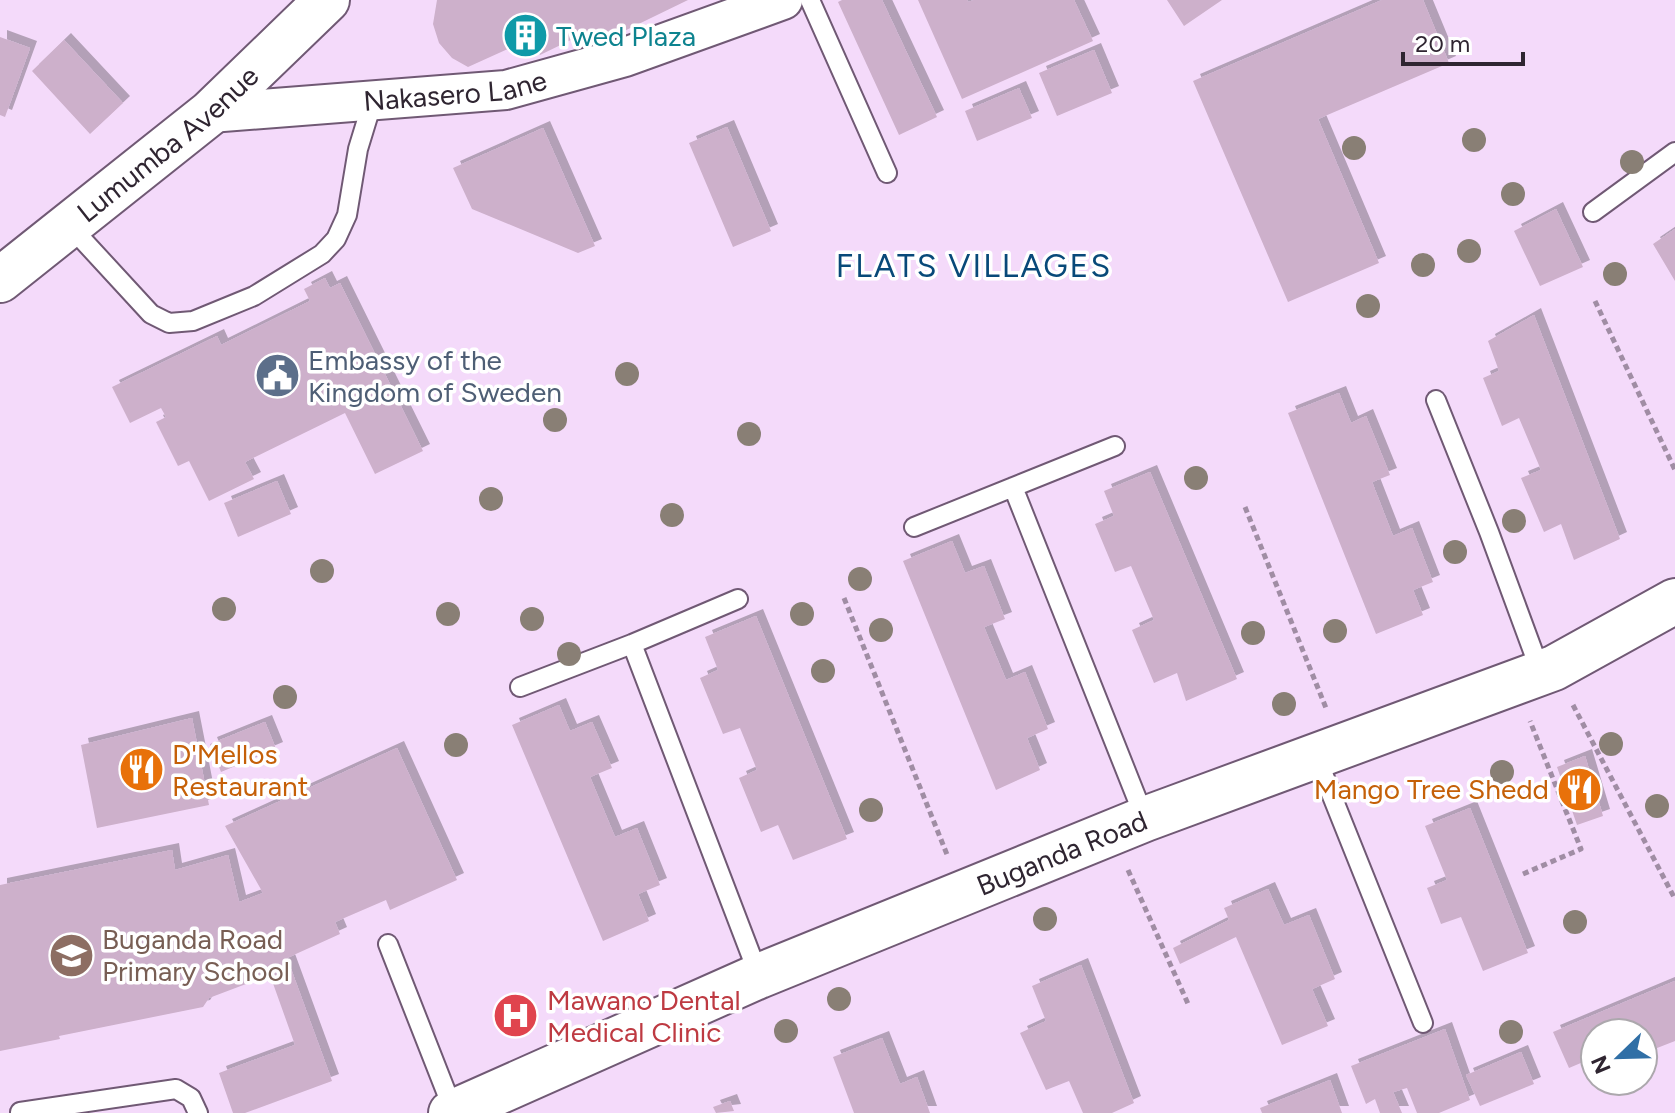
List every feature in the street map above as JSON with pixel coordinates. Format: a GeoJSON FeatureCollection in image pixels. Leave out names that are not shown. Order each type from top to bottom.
{"type":"FeatureCollection","features":[{"type":"Feature","properties":{"kind":"main road","name":"Lumumba Avenue"},"geometry":{"type":"LineString","coordinates":[[0,280],[210,113],[327,0]]}},
{"type":"Feature","properties":{"kind":"main road","name":"Buganda Road"},"geometry":{"type":"LineString","coordinates":[[452,1112],[759,976],[1128,826],[1537,675],[1675,601]]}},
{"type":"Feature","properties":{"kind":"street","name":"Nakasero Lane"},"geometry":{"type":"LineString","coordinates":[[210,113],[506,90],[625,57],[783,0]]}},
{"type":"Feature","properties":{"kind":"lane"},"geometry":{"type":"LineString","coordinates":[[810,0],[887,173]]}},
{"type":"Feature","properties":{"kind":"lane"},"geometry":{"type":"LineString","coordinates":[[69,225],[151,314],[169,323],[193,321],[254,296],[322,254],[336,239],[347,215],[358,149],[373,100]]}},
{"type":"Feature","properties":{"kind":"lane"},"geometry":{"type":"LineString","coordinates":[[1593,212],[1675,152]]}},
{"type":"Feature","properties":{"kind":"lane"},"geometry":{"type":"LineString","coordinates":[[1436,400],[1489,532],[1537,675]]}},
{"type":"Feature","properties":{"kind":"lane"},"geometry":{"type":"LineString","coordinates":[[914,527],[1115,446]]}},
{"type":"Feature","properties":{"kind":"lane"},"geometry":{"type":"LineString","coordinates":[[1013,487],[1128,826]]}},
{"type":"Feature","properties":{"kind":"lane"},"geometry":{"type":"LineString","coordinates":[[520,687],[738,599]]}},
{"type":"Feature","properties":{"kind":"lane"},"geometry":{"type":"LineString","coordinates":[[632,644],[759,976]]}},
{"type":"Feature","properties":{"kind":"lane"},"geometry":{"type":"LineString","coordinates":[[1328,751],[1423,1023]]}},
{"type":"Feature","properties":{"kind":"lane"},"geometry":{"type":"LineString","coordinates":[[388,944],[452,1112]]}},
{"type":"Feature","properties":{"kind":"lane"},"geometry":{"type":"LineString","coordinates":[[20,1112],[176,1089],[191,1098],[198,1113]]}},
{"type":"Feature","properties":{"kind":"path"},"geometry":{"type":"LineString","coordinates":[[1595,301],[1675,470]]}},
{"type":"Feature","properties":{"kind":"path"},"geometry":{"type":"LineString","coordinates":[[1245,507],[1328,751]]}},
{"type":"Feature","properties":{"kind":"path"},"geometry":{"type":"LineString","coordinates":[[844,598],[963,895]]}},
{"type":"Feature","properties":{"kind":"path"},"geometry":{"type":"LineString","coordinates":[[1523,874],[1581,849],[1537,675]]}},
{"type":"Feature","properties":{"kind":"path"},"geometry":{"type":"LineString","coordinates":[[1537,675],[1675,899]]}},
{"type":"Feature","properties":{"kind":"path"},"geometry":{"type":"LineString","coordinates":[[1128,826],[1189,1006]]}},
{"type":"Feature","properties":{"kind":"building","name":"Twed Plaza"},"geometry":{"type":"Polygon","coordinates":[[[437,0],[688,0],[581,52],[575,38],[540,55],[532,38],[468,67],[452,58],[439,43],[433,24],[437,0]]]}},
{"type":"Feature","properties":{"kind":"building"},"geometry":{"type":"Polygon","coordinates":[[[882,0],[937,117],[899,135],[838,2],[882,0]]]}},
{"type":"Feature","properties":{"kind":"building"},"geometry":{"type":"Polygon","coordinates":[[[918,0],[1074,0],[1093,41],[962,99],[918,0]]]}},
{"type":"Feature","properties":{"kind":"building"},"geometry":{"type":"Polygon","coordinates":[[[1167,0],[1222,0],[1184,26],[1167,0]]]}},
{"type":"Feature","properties":{"kind":"building"},"geometry":{"type":"Polygon","coordinates":[[[1382,0],[1423,0],[1449,63],[1318,119],[1379,263],[1288,302],[1193,81],[1382,0]]]}},
{"type":"Feature","properties":{"kind":"building"},"geometry":{"type":"Polygon","coordinates":[[[0,37],[30,48],[5,117],[0,115],[0,37]]]}},
{"type":"Feature","properties":{"kind":"building"},"geometry":{"type":"Polygon","coordinates":[[[64,40],[123,103],[90,134],[32,71],[64,40]]]}},
{"type":"Feature","properties":{"kind":"building"},"geometry":{"type":"Polygon","coordinates":[[[1094,50],[1112,93],[1057,116],[1039,73],[1094,50]]]}},
{"type":"Feature","properties":{"kind":"building"},"geometry":{"type":"Polygon","coordinates":[[[1019,88],[1032,118],[977,141],[965,111],[1019,88]]]}},
{"type":"Feature","properties":{"kind":"building"},"geometry":{"type":"Polygon","coordinates":[[[727,127],[771,231],[733,247],[689,143],[727,127]]]}},
{"type":"Feature","properties":{"kind":"building"},"geometry":{"type":"Polygon","coordinates":[[[543,128],[595,246],[578,253],[472,209],[453,168],[543,128]]]}},
{"type":"Feature","properties":{"kind":"building"},"geometry":{"type":"Polygon","coordinates":[[[1556,209],[1583,267],[1540,286],[1514,231],[1556,209]]]}},
{"type":"Feature","properties":{"kind":"building"},"geometry":{"type":"Polygon","coordinates":[[[1675,229],[1675,281],[1653,244],[1675,229]]]}},
{"type":"Feature","properties":{"kind":"building"},"geometry":{"type":"Polygon","coordinates":[[[325,278],[330,288],[340,283],[423,451],[375,474],[345,413],[245,462],[254,479],[209,501],[189,461],[178,466],[156,422],[166,417],[161,408],[130,423],[112,387],[217,336],[221,345],[310,301],[304,289],[325,278]]]}},
{"type":"Feature","properties":{"kind":"building"},"geometry":{"type":"Polygon","coordinates":[[[1534,315],[1620,539],[1574,560],[1561,524],[1544,532],[1521,478],[1541,470],[1519,418],[1502,426],[1483,378],[1499,371],[1488,341],[1534,315]]]}},
{"type":"Feature","properties":{"kind":"building"},"geometry":{"type":"Polygon","coordinates":[[[1339,393],[1351,423],[1366,416],[1390,475],[1372,482],[1393,536],[1412,528],[1433,582],[1413,590],[1423,615],[1376,634],[1288,413],[1339,393]]]}},
{"type":"Feature","properties":{"kind":"building"},"geometry":{"type":"Polygon","coordinates":[[[1150,472],[1237,679],[1186,701],[1177,673],[1154,683],[1132,630],[1154,620],[1131,566],[1115,572],[1095,524],[1114,516],[1104,491],[1150,472]]]}},
{"type":"Feature","properties":{"kind":"building"},"geometry":{"type":"Polygon","coordinates":[[[277,481],[291,514],[238,537],[224,503],[277,481]]]}},
{"type":"Feature","properties":{"kind":"building"},"geometry":{"type":"Polygon","coordinates":[[[952,541],[965,573],[984,566],[1005,619],[984,627],[1006,680],[1025,672],[1048,729],[1027,738],[1040,770],[996,790],[903,561],[952,541]]]}},
{"type":"Feature","properties":{"kind":"building"},"geometry":{"type":"Polygon","coordinates":[[[756,616],[847,839],[793,860],[778,825],[761,832],[739,778],[757,770],[740,728],[723,734],[700,678],[718,670],[705,637],[756,616]]]}},
{"type":"Feature","properties":{"kind":"building"},"geometry":{"type":"Polygon","coordinates":[[[559,705],[570,731],[592,722],[612,768],[590,777],[615,837],[637,828],[660,885],[638,894],[649,921],[603,941],[512,725],[559,705]]]}},
{"type":"Feature","properties":{"kind":"building"},"geometry":{"type":"Polygon","coordinates":[[[192,718],[209,805],[97,828],[81,745],[192,718]]]}},
{"type":"Feature","properties":{"kind":"building"},"geometry":{"type":"Polygon","coordinates":[[[265,722],[276,749],[221,772],[210,744],[265,722]]]}},
{"type":"Feature","properties":{"kind":"building"},"geometry":{"type":"Polygon","coordinates":[[[397,748],[457,880],[390,910],[386,900],[335,922],[340,934],[287,958],[332,1081],[245,1113],[233,1113],[219,1073],[295,1045],[270,975],[209,998],[203,1007],[0,1051],[0,885],[172,850],[175,870],[228,855],[239,902],[263,893],[225,826],[397,748]]]}},
{"type":"Feature","properties":{"kind":"building"},"geometry":{"type":"Polygon","coordinates":[[[1585,756],[1603,816],[1577,825],[1557,767],[1585,756]]]}},
{"type":"Feature","properties":{"kind":"building"},"geometry":{"type":"Polygon","coordinates":[[[1470,808],[1528,953],[1483,971],[1461,917],[1441,924],[1427,888],[1447,880],[1425,826],[1470,808]]]}},
{"type":"Feature","properties":{"kind":"building"},"geometry":{"type":"Polygon","coordinates":[[[1268,889],[1284,925],[1309,915],[1335,979],[1312,989],[1328,1026],[1282,1045],[1236,937],[1180,964],[1173,948],[1229,920],[1224,908],[1268,889]]]}},
{"type":"Feature","properties":{"kind":"building"},"geometry":{"type":"Polygon","coordinates":[[[1081,965],[1134,1103],[1112,1113],[1083,1113],[1069,1081],[1046,1090],[1020,1033],[1046,1021],[1032,986],[1081,965]]]}},
{"type":"Feature","properties":{"kind":"building"},"geometry":{"type":"Polygon","coordinates":[[[1675,981],[1675,1041],[1659,1047],[1659,1017],[1589,1017],[1675,981]]]}},
{"type":"Feature","properties":{"kind":"building"},"geometry":{"type":"Polygon","coordinates":[[[1579,1021],[1579,1064],[1569,1068],[1553,1032],[1579,1021]]]}},
{"type":"Feature","properties":{"kind":"building"},"geometry":{"type":"Polygon","coordinates":[[[1445,1029],[1470,1100],[1439,1113],[1417,1113],[1407,1088],[1393,1092],[1402,1113],[1380,1113],[1375,1099],[1366,1104],[1351,1066],[1445,1029]]]}},
{"type":"Feature","properties":{"kind":"building"},"geometry":{"type":"Polygon","coordinates":[[[882,1038],[900,1084],[917,1077],[930,1113],[854,1113],[833,1057],[882,1038]]]}},
{"type":"Feature","properties":{"kind":"building"},"geometry":{"type":"Polygon","coordinates":[[[1521,1052],[1534,1084],[1480,1106],[1466,1075],[1521,1052]]]}},
{"type":"Feature","properties":{"kind":"building"},"geometry":{"type":"Polygon","coordinates":[[[1330,1080],[1342,1113],[1262,1113],[1260,1108],[1330,1080]]]}},
{"type":"Feature","properties":{"kind":"building"},"geometry":{"type":"Polygon","coordinates":[[[730,1101],[734,1111],[716,1113],[713,1107],[730,1101]]]}},
{"type":"Feature","properties":{"kind":"place","name":"Twed Plaza"},"geometry":{"type":"Point","coordinates":[525,36]}},
{"type":"Feature","properties":{"kind":"place","name":"Embassy of the Kingdom of Sweden"},"geometry":{"type":"Point","coordinates":[277,376]}},
{"type":"Feature","properties":{"kind":"place","name":"D'Mellos Restaurant"},"geometry":{"type":"Point","coordinates":[141,770]}},
{"type":"Feature","properties":{"kind":"place","name":"Mango Tree Shedd"},"geometry":{"type":"Point","coordinates":[1580,789]}},
{"type":"Feature","properties":{"kind":"place","name":"Buganda Road Primary School"},"geometry":{"type":"Point","coordinates":[71,955]}},
{"type":"Feature","properties":{"kind":"place","name":"Mawano Dental Medical Clinic"},"geometry":{"type":"Point","coordinates":[516,1016]}},
{"type":"Feature","properties":{"kind":"district","name":"FLATS VILLAGES"},"geometry":{"type":"Point","coordinates":[974,266]}}]}
